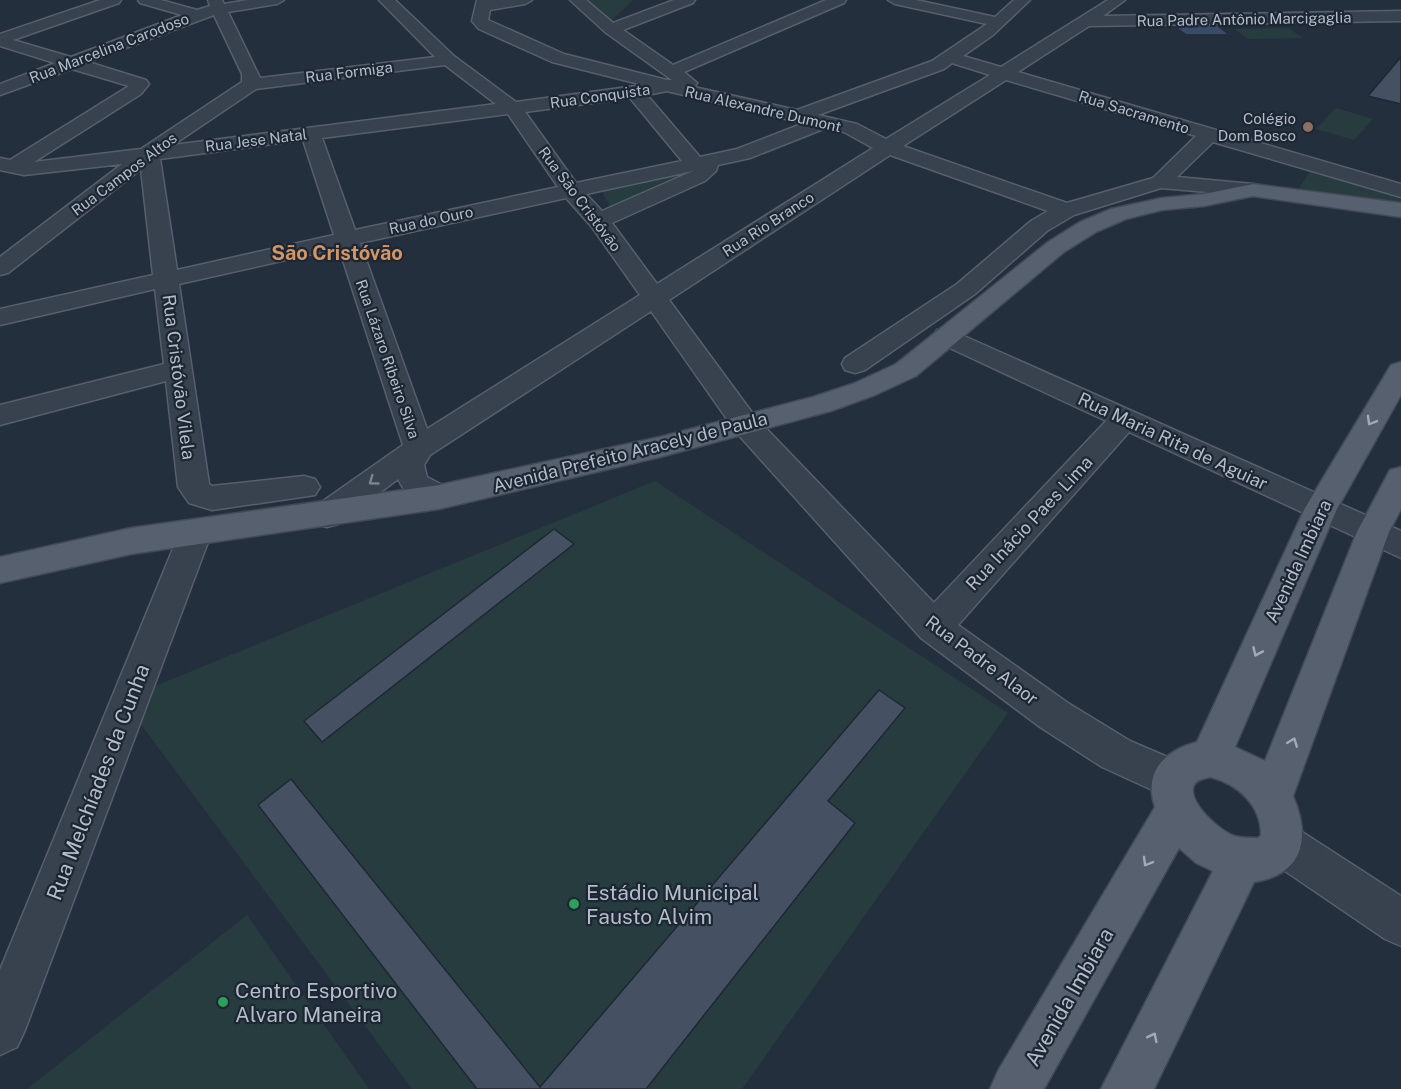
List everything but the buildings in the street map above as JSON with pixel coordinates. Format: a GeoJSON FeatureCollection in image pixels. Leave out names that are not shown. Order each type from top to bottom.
{"type":"FeatureCollection","features":[{"type":"Feature","properties":{"kind":"main road","name":"Avenida Prefeito Aracely de Paula"},"geometry":{"type":"LineString","coordinates":[[0,570],[131,541],[195,534],[440,497],[746,425],[821,404],[865,389],[906,370],[1056,247],[1088,227],[1119,214],[1162,204],[1204,200],[1253,190],[1366,208],[1401,217]]}},
{"type":"Feature","properties":{"kind":"main road","name":"Avenida Prefeito Aracely de Paula"},"geometry":{"type":"LineString","coordinates":[[1204,200],[1401,210]]}},
{"type":"Feature","properties":{"kind":"main road","name":"Avenida Imbiara"},"geometry":{"type":"LineString","coordinates":[[1210,758],[1321,508],[1401,371]]}},
{"type":"Feature","properties":{"kind":"main road"},"geometry":{"type":"LineString","coordinates":[[1272,796],[1387,538],[1401,478]]}},
{"type":"Feature","properties":{"kind":"main road"},"geometry":{"type":"LineString","coordinates":[[1127,1089],[1261,851],[1284,828],[1280,812],[1272,796],[1244,770],[1210,758],[1193,760],[1180,767],[1174,795],[1188,829],[1204,844],[1224,855],[1261,851]]}},
{"type":"Feature","properties":{"kind":"main road","name":"Avenida Imbiara"},"geometry":{"type":"LineString","coordinates":[[1016,1089],[1174,795]]}},
{"type":"Feature","properties":{"kind":"street"},"geometry":{"type":"LineString","coordinates":[[0,40],[114,0]]}},
{"type":"Feature","properties":{"kind":"street"},"geometry":{"type":"LineString","coordinates":[[145,0],[196,15]]}},
{"type":"Feature","properties":{"kind":"street","name":"Rua Marcelina Carodoso"},"geometry":{"type":"LineString","coordinates":[[0,90],[217,5],[277,0]]}},
{"type":"Feature","properties":{"kind":"street","name":"Rua São Cristóvão"},"geometry":{"type":"LineString","coordinates":[[386,0],[448,60],[513,108],[570,190],[599,221],[746,425]]}},
{"type":"Feature","properties":{"kind":"street"},"geometry":{"type":"LineString","coordinates":[[483,3],[525,0]]}},
{"type":"Feature","properties":{"kind":"street"},"geometry":{"type":"LineString","coordinates":[[577,0],[667,79],[839,0]]}},
{"type":"Feature","properties":{"kind":"street"},"geometry":{"type":"LineString","coordinates":[[610,28],[688,0]]}},
{"type":"Feature","properties":{"kind":"street"},"geometry":{"type":"LineString","coordinates":[[895,0],[998,22]]}},
{"type":"Feature","properties":{"kind":"street"},"geometry":{"type":"LineString","coordinates":[[771,111],[861,84],[910,74],[952,58],[1023,0]]}},
{"type":"Feature","properties":{"kind":"street"},"geometry":{"type":"LineString","coordinates":[[1276,0],[1302,18]]}},
{"type":"Feature","properties":{"kind":"street","name":"Rua Alexandre Dumont"},"geometry":{"type":"LineString","coordinates":[[483,3],[480,21],[495,32],[558,58],[667,79],[716,98],[771,111]]}},
{"type":"Feature","properties":{"kind":"street","name":"Rua Rio Branco"},"geometry":{"type":"LineString","coordinates":[[327,515],[419,448],[886,147],[1005,73],[1087,11],[1113,3]]}},
{"type":"Feature","properties":{"kind":"street"},"geometry":{"type":"LineString","coordinates":[[610,28],[642,4],[671,7]]}},
{"type":"Feature","properties":{"kind":"street"},"geometry":{"type":"LineString","coordinates":[[217,5],[251,74],[250,84]]}},
{"type":"Feature","properties":{"kind":"street","name":"Rua Padre Antônio Marcigaglia"},"geometry":{"type":"LineString","coordinates":[[1087,11],[1302,18],[1401,16]]}},
{"type":"Feature","properties":{"kind":"street"},"geometry":{"type":"LineString","coordinates":[[0,40],[70,63],[136,81],[139,87],[4,168]]}},
{"type":"Feature","properties":{"kind":"street","name":"Rua Sacramento"},"geometry":{"type":"LineString","coordinates":[[952,58],[1396,190]]}},
{"type":"Feature","properties":{"kind":"street","name":"Rua Formiga"},"geometry":{"type":"LineString","coordinates":[[250,84],[448,60]]}},
{"type":"Feature","properties":{"kind":"street","name":"Rua do Ouro"},"geometry":{"type":"LineString","coordinates":[[0,317],[346,239],[744,154],[800,124],[910,74]]}},
{"type":"Feature","properties":{"kind":"street","name":"Rua Conquista"},"geometry":{"type":"LineString","coordinates":[[513,108],[635,92],[667,79],[687,82],[716,98]]}},
{"type":"Feature","properties":{"kind":"street","name":"Rua Campos Altos"},"geometry":{"type":"LineString","coordinates":[[0,268],[149,153],[250,84]]}},
{"type":"Feature","properties":{"kind":"street"},"geometry":{"type":"LineString","coordinates":[[599,221],[698,177],[710,167],[694,163],[635,92]]}},
{"type":"Feature","properties":{"kind":"street","name":"Rua Jese Natal"},"geometry":{"type":"LineString","coordinates":[[4,168],[35,168],[513,108]]}},
{"type":"Feature","properties":{"kind":"street"},"geometry":{"type":"LineString","coordinates":[[771,111],[800,124]]}},
{"type":"Feature","properties":{"kind":"street","name":"Rua Alexandre Dumont"},"geometry":{"type":"LineString","coordinates":[[824,122],[850,128],[886,147],[1066,210]]}},
{"type":"Feature","properties":{"kind":"street","name":"Rua do Ouro"},"geometry":{"type":"LineString","coordinates":[[800,124],[824,122]]}},
{"type":"Feature","properties":{"kind":"street","name":"Rua Lázaro Ribeiro Silva"},"geometry":{"type":"LineString","coordinates":[[311,134],[419,448]]}},
{"type":"Feature","properties":{"kind":"street"},"geometry":{"type":"LineString","coordinates":[[1160,182],[1209,135]]}},
{"type":"Feature","properties":{"kind":"street","name":"Rua Cristóvão Vilela"},"geometry":{"type":"LineString","coordinates":[[149,153],[194,487],[200,495],[212,498],[304,487]]}},
{"type":"Feature","properties":{"kind":"street"},"geometry":{"type":"LineString","coordinates":[[1282,193],[1304,162]]}},
{"type":"Feature","properties":{"kind":"street","name":"Avenida Prefeito Aracely de Paula"},"geometry":{"type":"LineString","coordinates":[[855,364],[966,289],[1039,226],[1066,210],[1160,182],[1253,190]]}},
{"type":"Feature","properties":{"kind":"street","name":"Rua Maria Rita de Aguiar"},"geometry":{"type":"LineString","coordinates":[[946,336],[1387,538]]}},
{"type":"Feature","properties":{"kind":"street"},"geometry":{"type":"LineString","coordinates":[[0,415],[179,369]]}},
{"type":"Feature","properties":{"kind":"street","name":"Rua Inácio Paes Lima"},"geometry":{"type":"LineString","coordinates":[[934,627],[1125,419]]}},
{"type":"Feature","properties":{"kind":"street","name":"Rua Padre Alaor"},"geometry":{"type":"LineString","coordinates":[[746,425],[849,539],[934,627],[1054,715],[1116,754],[1174,795]]}},
{"type":"Feature","properties":{"kind":"street"},"geometry":{"type":"LineString","coordinates":[[419,448],[409,465],[412,481],[422,491],[440,497]]}},
{"type":"Feature","properties":{"kind":"street","name":"Rua Melchíades da Cunha"},"geometry":{"type":"LineString","coordinates":[[0,1030],[195,534]]}},
{"type":"Feature","properties":{"kind":"street"},"geometry":{"type":"LineString","coordinates":[[1261,851],[1401,923]]}},
{"type":"Feature","properties":{"kind":"green space"},"geometry":{"type":"Polygon","coordinates":[[[583,0],[633,0],[610,22],[583,0]]]}},
{"type":"Feature","properties":{"kind":"green space"},"geometry":{"type":"Polygon","coordinates":[[[1288,28],[1303,38],[1248,39],[1234,29],[1288,28]]]}},
{"type":"Feature","properties":{"kind":"green space"},"geometry":{"type":"Polygon","coordinates":[[[1336,108],[1373,119],[1354,140],[1316,129],[1336,108]]]}},
{"type":"Feature","properties":{"kind":"green space"},"geometry":{"type":"Polygon","coordinates":[[[689,168],[694,171],[612,210],[600,188],[689,168]]]}},
{"type":"Feature","properties":{"kind":"green space"},"geometry":{"type":"Polygon","coordinates":[[[1311,170],[1401,197],[1401,206],[1297,191],[1311,170]]]}},
{"type":"Feature","properties":{"kind":"green space","name":"Estádio Municipal Fausto Alvim"},"geometry":{"type":"Polygon","coordinates":[[[655,481],[1008,713],[742,1089],[412,1089],[137,719],[153,687],[655,481]]]}},
{"type":"Feature","properties":{"kind":"green space","name":"Centro Esportivo Alvaro Maneira"},"geometry":{"type":"Polygon","coordinates":[[[247,915],[369,1089],[27,1089],[247,915]]]}},
{"type":"Feature","properties":{"kind":"water"},"geometry":{"type":"Polygon","coordinates":[[[1217,26],[1227,34],[1186,34],[1177,27],[1217,26]]]}},
{"type":"Feature","properties":{"kind":"place","name":"Colégio Dom Bosco"},"geometry":{"type":"Point","coordinates":[1308,127]}},
{"type":"Feature","properties":{"kind":"place","name":"Estádio Municipal Fausto Alvim"},"geometry":{"type":"Point","coordinates":[574,904]}},
{"type":"Feature","properties":{"kind":"place","name":"Centro Esportivo Alvaro Maneira"},"geometry":{"type":"Point","coordinates":[223,1002]}},
{"type":"Feature","properties":{"kind":"district","name":"São Cristóvão"},"geometry":{"type":"Point","coordinates":[337,253]}}]}
